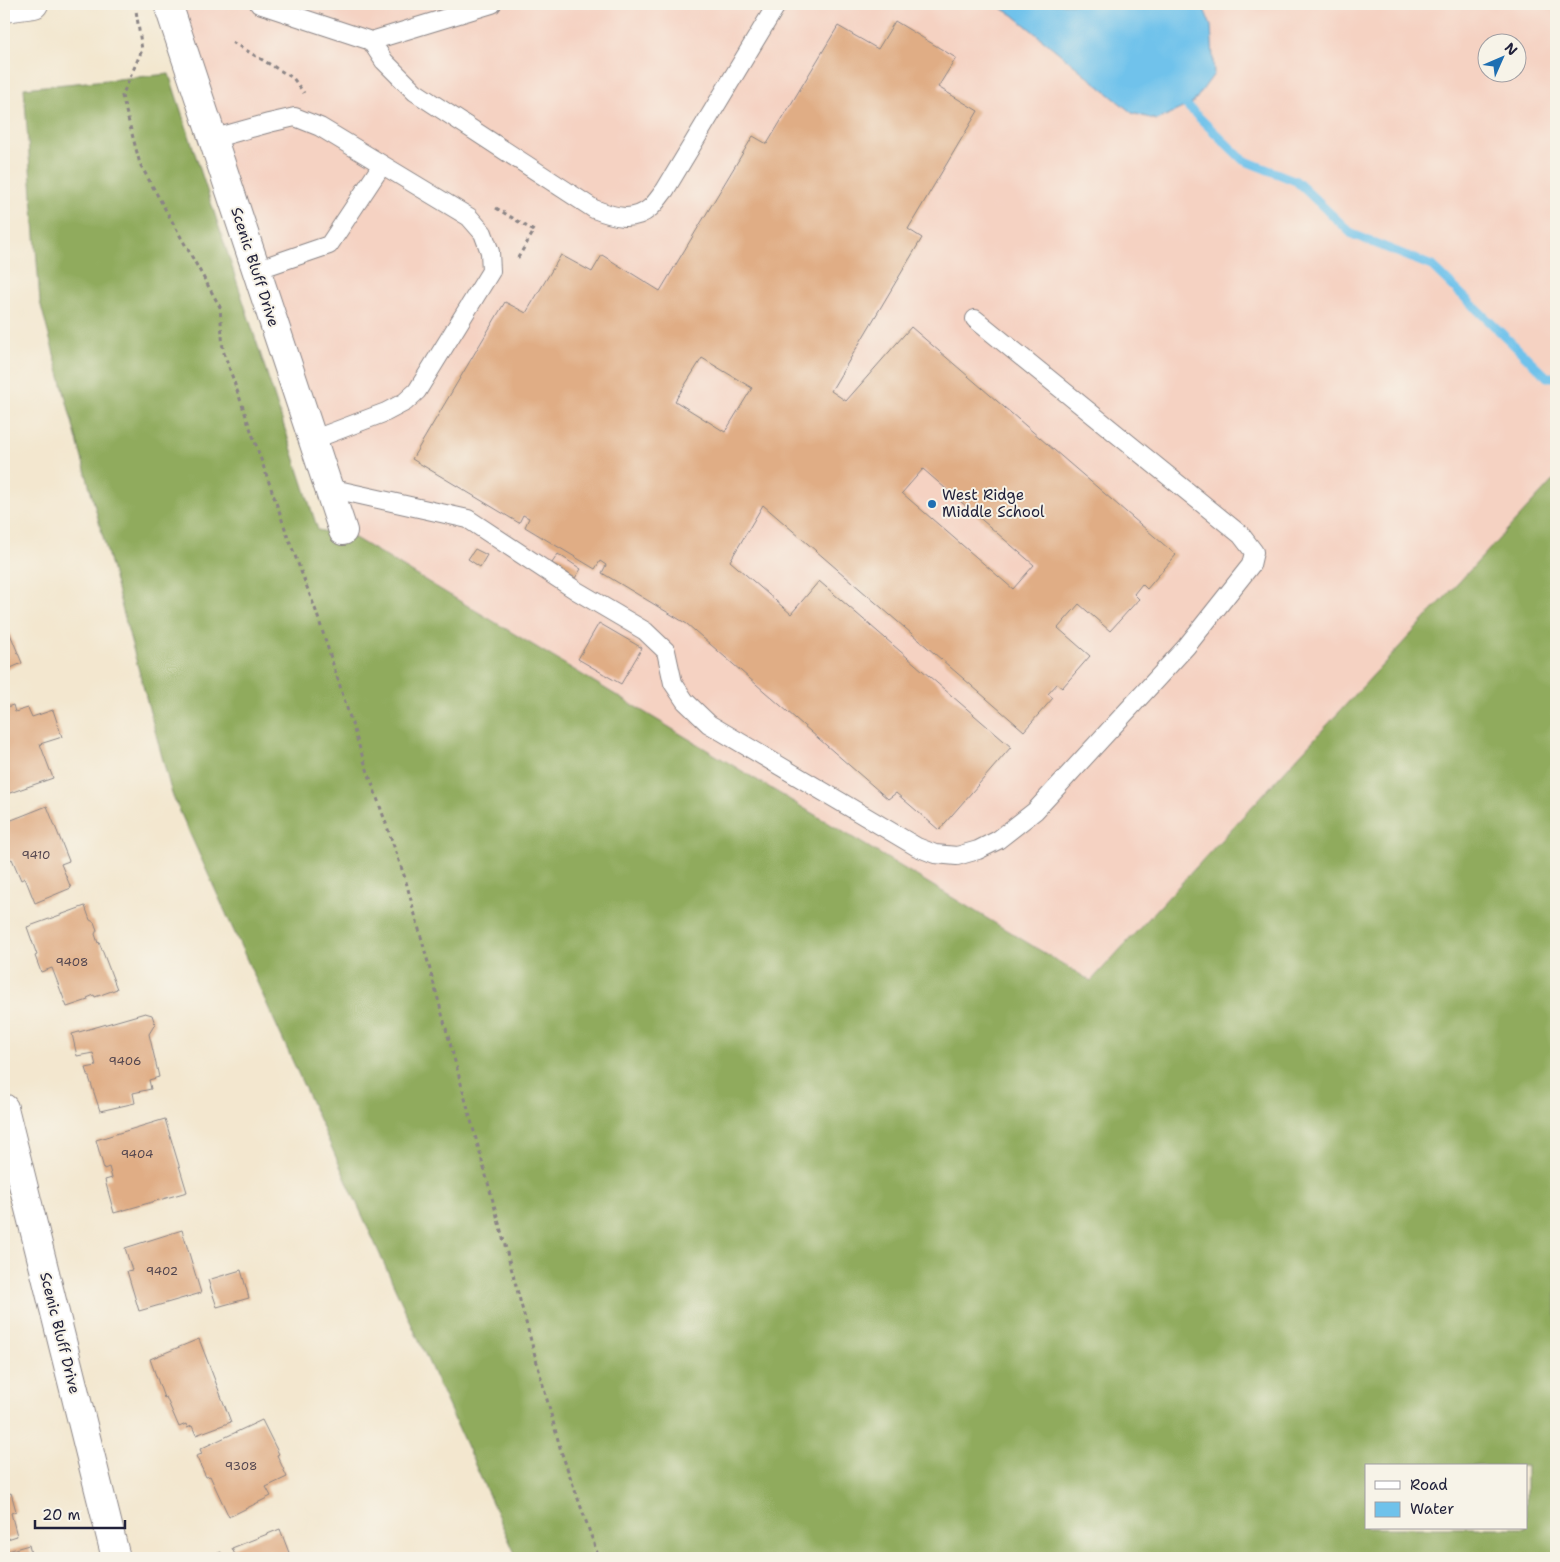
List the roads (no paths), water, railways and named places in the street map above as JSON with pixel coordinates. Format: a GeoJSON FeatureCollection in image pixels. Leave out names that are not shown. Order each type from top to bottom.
{"type":"FeatureCollection","features":[{"type":"Feature","properties":{"kind":"street"},"geometry":{"type":"LineString","coordinates":[[4,8],[34,4]]}},
{"type":"Feature","properties":{"kind":"street","name":"Scenic Bluff Drive"},"geometry":{"type":"LineString","coordinates":[[168,4],[343,531]]}},
{"type":"Feature","properties":{"kind":"street","name":"Scenic Bluff Drive"},"geometry":{"type":"LineString","coordinates":[[4,1108],[116,1558]]}},
{"type":"Feature","properties":{"kind":"lane"},"geometry":{"type":"LineString","coordinates":[[259,4],[371,41],[492,4]]}},
{"type":"Feature","properties":{"kind":"lane"},"geometry":{"type":"LineString","coordinates":[[371,41],[384,61],[415,92],[594,209],[615,217],[633,217],[650,209],[665,190],[777,4]]}},
{"type":"Feature","properties":{"kind":"lane"},"geometry":{"type":"LineString","coordinates":[[212,139],[269,123],[295,118],[320,127],[469,218],[483,232],[490,252],[491,271],[417,391],[405,402],[386,412],[312,440]]}},
{"type":"Feature","properties":{"kind":"lane"},"geometry":{"type":"LineString","coordinates":[[256,270],[329,245],[382,165]]}},
{"type":"Feature","properties":{"kind":"lane"},"geometry":{"type":"LineString","coordinates":[[328,488],[468,519],[577,591],[645,631],[666,651],[673,683],[685,701],[709,724],[917,847],[935,854],[957,856],[978,850],[998,840],[1035,811],[1186,647],[1251,565],[1254,552],[1241,534],[975,319]]}},
{"type":"Feature","properties":{"kind":"water"},"geometry":{"type":"Polygon","coordinates":[[[995,4],[1202,4],[1211,26],[1214,74],[1193,103],[1157,120],[1132,113],[1013,15],[995,4]]]}},
{"type":"Feature","properties":{"kind":"waterway"},"geometry":{"type":"LineString","coordinates":[[1180,99],[1243,160],[1296,181],[1352,234],[1432,266],[1547,377],[1556,377]]}},
{"type":"Feature","properties":{"kind":"place","name":"West Ridge Middle School"},"geometry":{"type":"Point","coordinates":[932,504]}}]}
